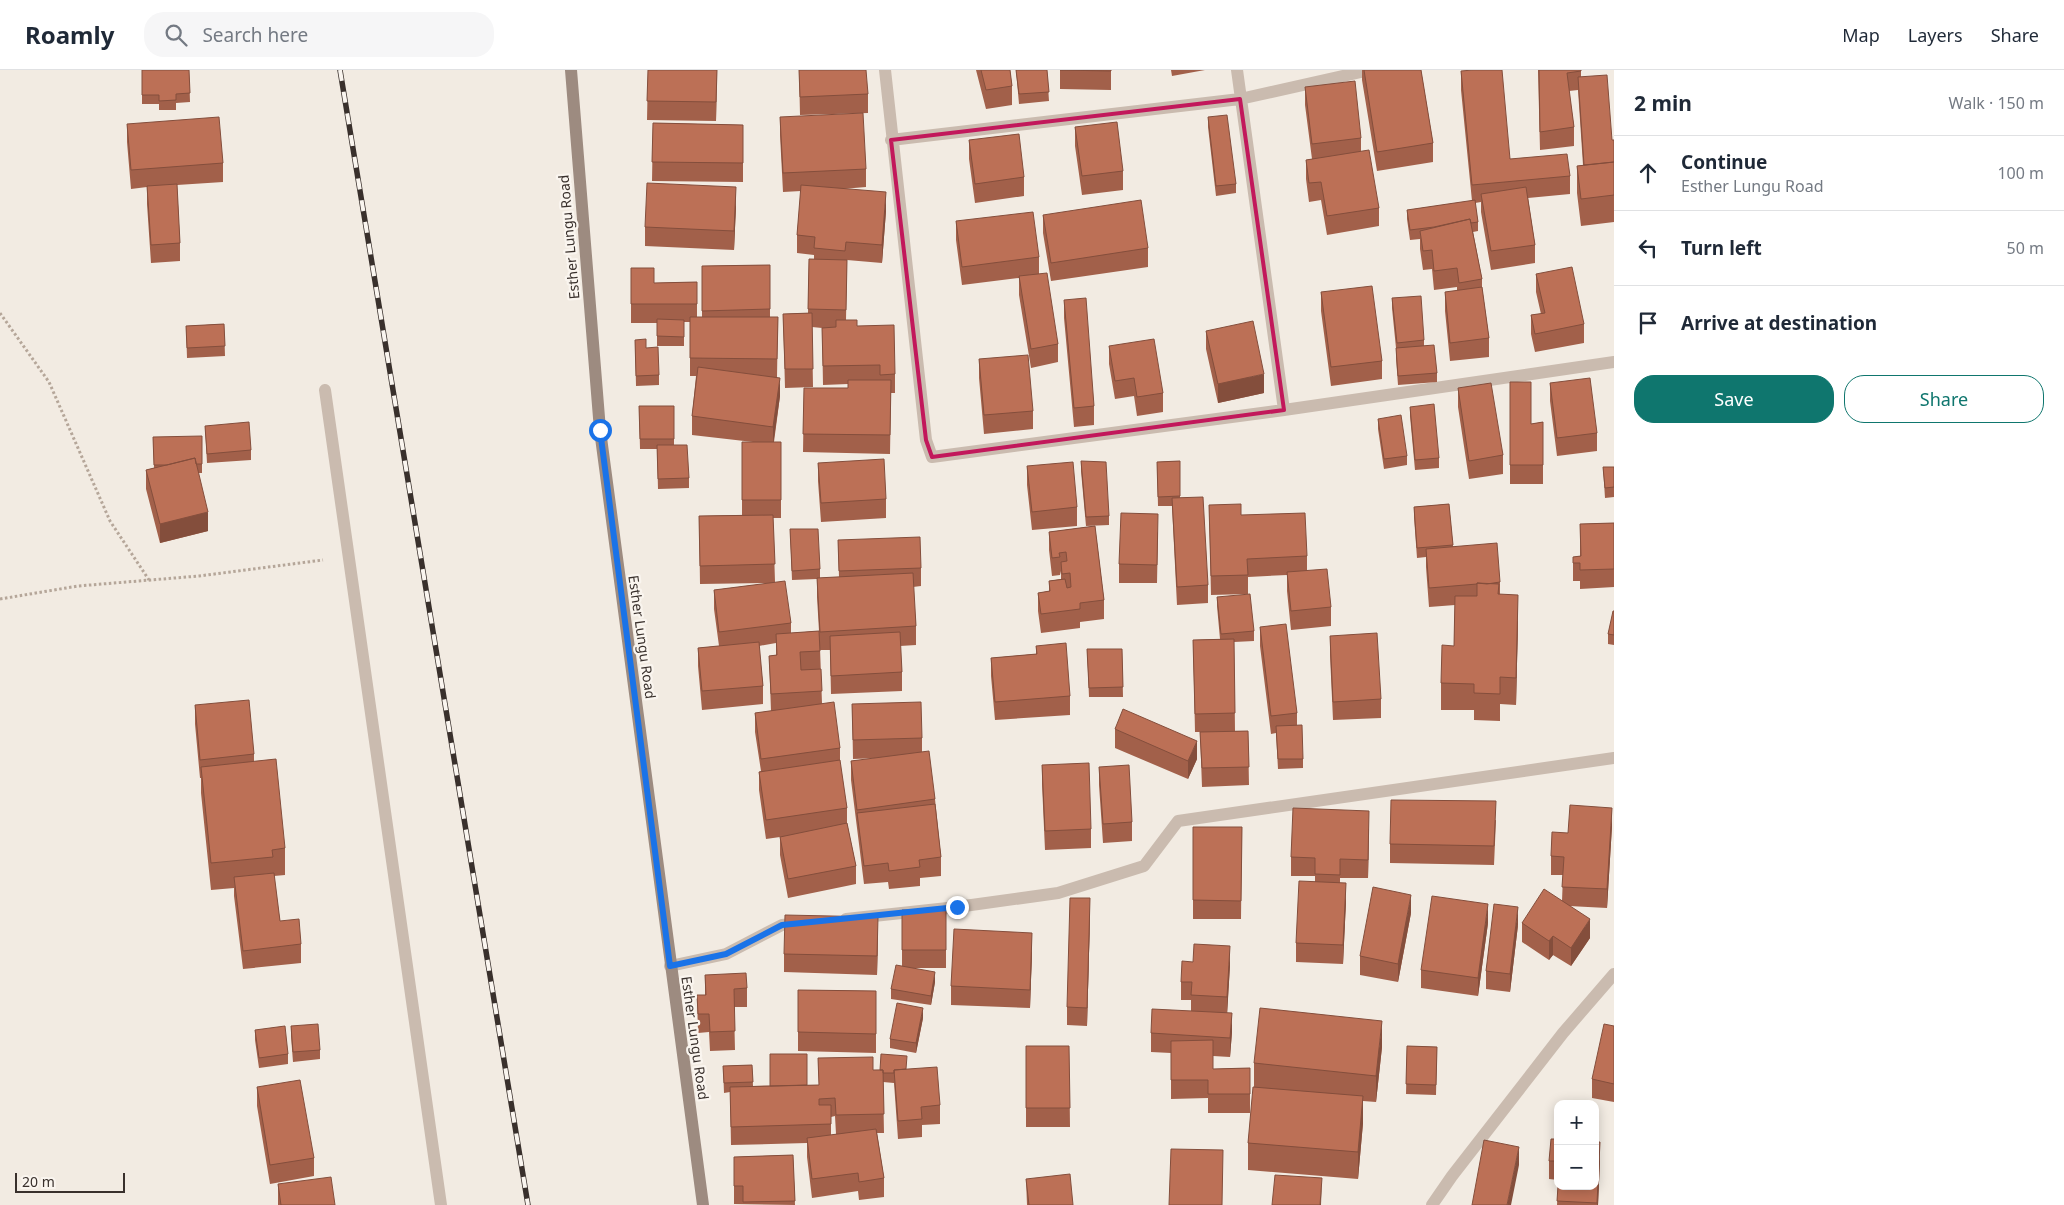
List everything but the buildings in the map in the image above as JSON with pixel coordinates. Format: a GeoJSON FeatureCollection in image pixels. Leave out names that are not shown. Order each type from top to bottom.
{"type":"FeatureCollection","features":[{"type":"Feature","properties":{"kind":"street","name":"Esther Lungu Road"},"geometry":{"type":"LineString","coordinates":[[571,70],[600,430],[703,1205]]}},
{"type":"Feature","properties":{"kind":"street"},"geometry":{"type":"LineString","coordinates":[[885,70],[891,140],[925,430],[932,457],[1284,410],[1614,362]]}},
{"type":"Feature","properties":{"kind":"street"},"geometry":{"type":"LineString","coordinates":[[1237,70],[1284,410]]}},
{"type":"Feature","properties":{"kind":"street"},"geometry":{"type":"LineString","coordinates":[[891,140],[1240,99],[1370,70]]}},
{"type":"Feature","properties":{"kind":"street"},"geometry":{"type":"LineString","coordinates":[[325,390],[441,1205]]}},
{"type":"Feature","properties":{"kind":"street"},"geometry":{"type":"LineString","coordinates":[[831,920],[957,907],[1058,893],[1144,866],[1178,822],[1614,758]]}},
{"type":"Feature","properties":{"kind":"street"},"geometry":{"type":"LineString","coordinates":[[670,966],[726,954],[782,925],[811,922]]}},
{"type":"Feature","properties":{"kind":"street"},"geometry":{"type":"LineString","coordinates":[[1432,1205],[1452,1176],[1563,1033],[1614,974]]}},
{"type":"Feature","properties":{"kind":"path"},"geometry":{"type":"LineString","coordinates":[[0,313],[49,382],[110,522],[149,580]]}},
{"type":"Feature","properties":{"kind":"path"},"geometry":{"type":"LineString","coordinates":[[0,599],[78,586],[199,576],[349,557]]}},
{"type":"Feature","properties":{"kind":"highlighted area"},"geometry":{"type":"Polygon","coordinates":[[[1240,99],[1284,410],[932,457],[926,440],[891,140],[1240,99]]]}},
{"type":"Feature","properties":{"kind":"railway"},"geometry":{"type":"LineString","coordinates":[[340,70],[528,1205]]}},
{"type":"Feature","properties":{"kind":"route"},"geometry":{"type":"LineString","coordinates":[[600,430],[670,966],[726,954],[782,925],[957,907]]}}]}
